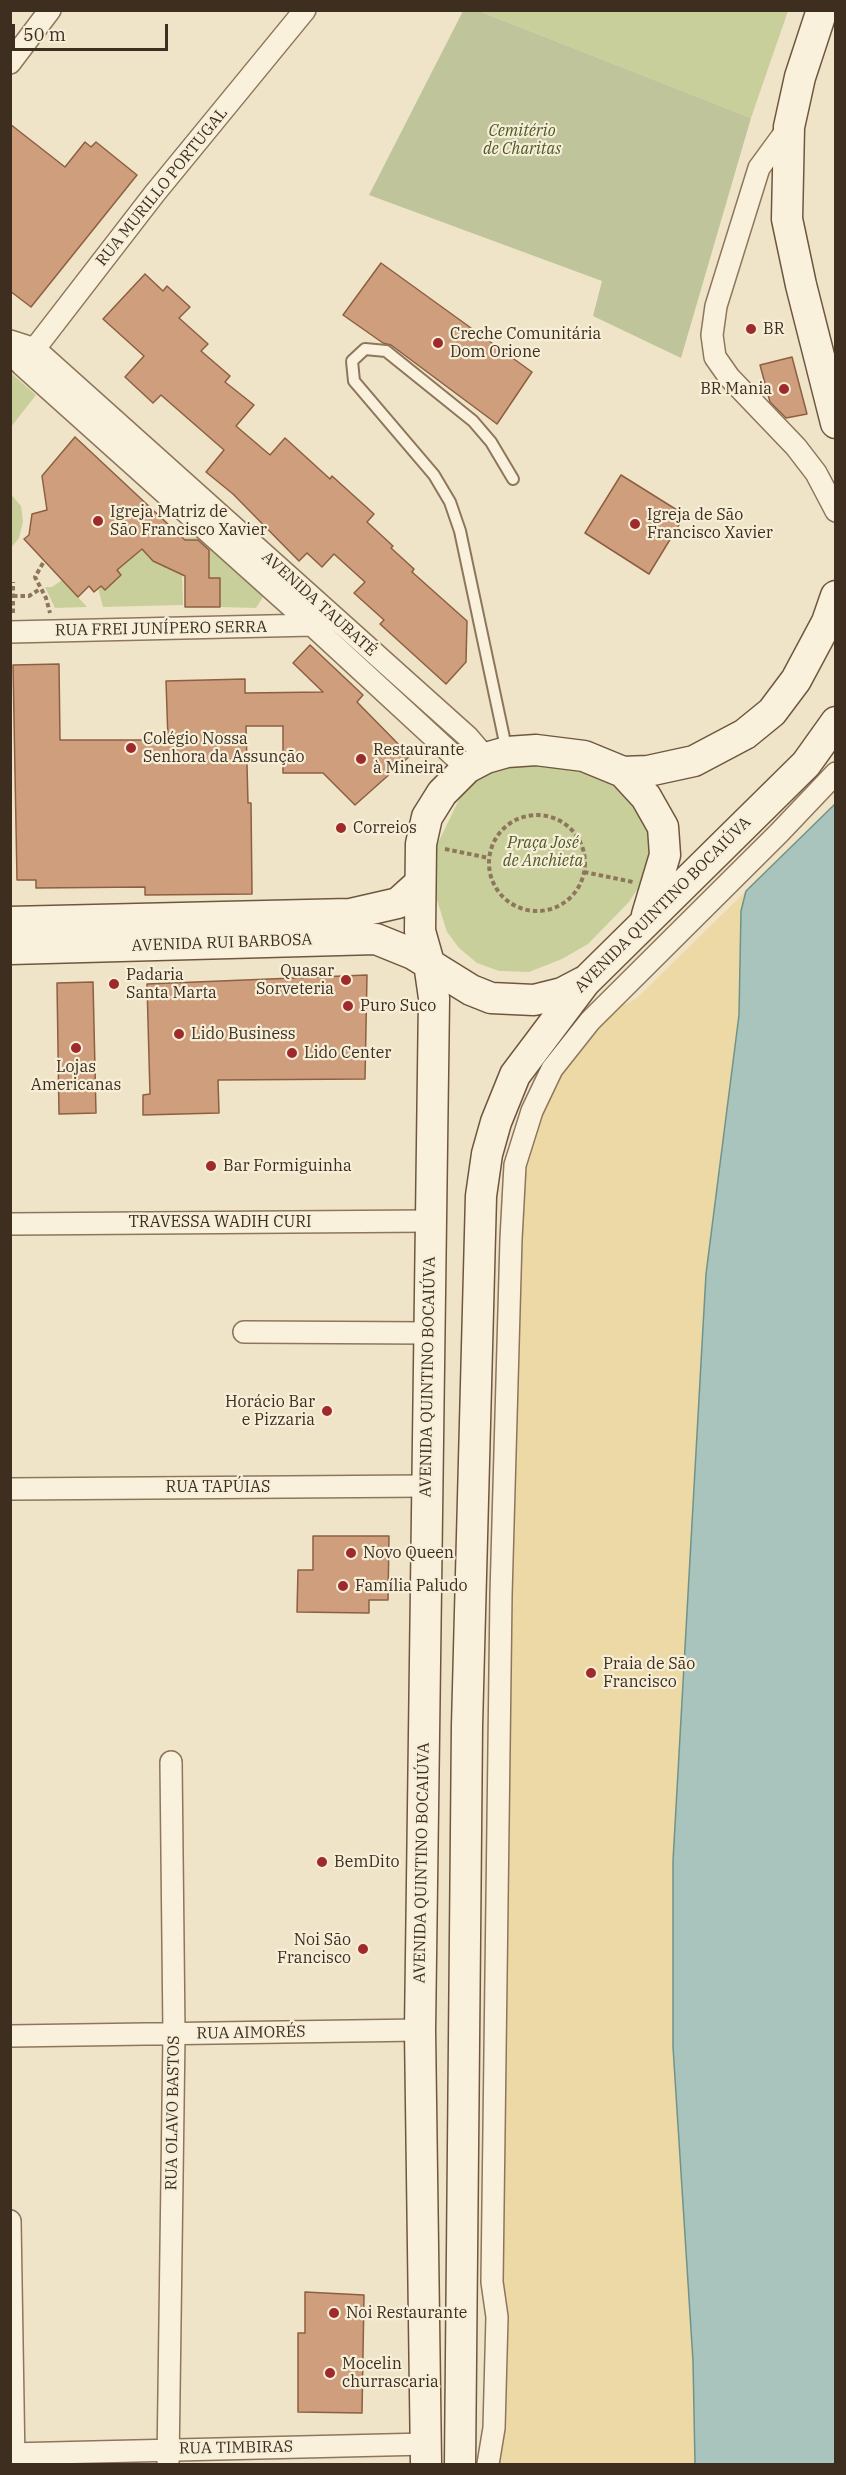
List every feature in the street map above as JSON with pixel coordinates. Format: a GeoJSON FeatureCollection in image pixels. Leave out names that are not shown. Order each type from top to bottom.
{"type":"FeatureCollection","features":[{"type":"Feature","properties":{"kind":"main road"},"geometry":{"type":"LineString","coordinates":[[822,10],[800,77],[789,127],[787,219],[836,423]]}},
{"type":"Feature","properties":{"kind":"main road"},"geometry":{"type":"LineString","coordinates":[[487,759],[536,750],[584,756],[623,772],[648,771],[693,761],[745,734],[771,712],[796,680],[822,632],[836,596]]}},
{"type":"Feature","properties":{"kind":"main road","name":"AVENIDA QUINTINO BOCAIÚVA"},"geometry":{"type":"LineString","coordinates":[[460,2464],[467,1714],[480,1196],[496,1122],[515,1076],[537,1042],[585,982],[806,764],[836,722]]}},
{"type":"Feature","properties":{"kind":"main road","name":"AVENIDA QUINTINO BOCAIÚVA"},"geometry":{"type":"LineString","coordinates":[[426,2454],[420,2030],[434,999],[429,963],[420,931],[419,884],[421,844],[432,809],[442,794],[487,759]]}},
{"type":"Feature","properties":{"kind":"main road"},"geometry":{"type":"LineString","coordinates":[[623,772],[646,797],[663,827],[665,855],[658,885],[645,921]]}},
{"type":"Feature","properties":{"kind":"main road","name":"AVENIDA RUI BARBOSA"},"geometry":{"type":"LineString","coordinates":[[10,922],[351,914],[398,903],[419,884]]}},
{"type":"Feature","properties":{"kind":"main road","name":"AVENIDA RUI BARBOSA"},"geometry":{"type":"LineString","coordinates":[[10,949],[376,939],[429,963],[471,990],[491,998],[534,1000],[562,993],[585,982]]}},
{"type":"Feature","properties":{"kind":"street"},"geometry":{"type":"LineString","coordinates":[[10,63],[50,10]]}},
{"type":"Feature","properties":{"kind":"street","name":"RUA MURILLO PORTUGAL"},"geometry":{"type":"LineString","coordinates":[[22,355],[305,10]]}},
{"type":"Feature","properties":{"kind":"street"},"geometry":{"type":"LineString","coordinates":[[789,127],[759,168],[716,306],[712,335],[715,357],[729,377],[796,447],[816,473],[836,511]]}},
{"type":"Feature","properties":{"kind":"street","name":"AVENIDA TAUBATÉ"},"geometry":{"type":"LineString","coordinates":[[10,341],[22,355],[312,625],[487,759]]}},
{"type":"Feature","properties":{"kind":"street","name":"AVENIDA TAUBATÉ"},"geometry":{"type":"LineString","coordinates":[[22,355],[468,737],[487,759]]}},
{"type":"Feature","properties":{"kind":"street","name":"RUA FREI JUNÍPERO SERRA"},"geometry":{"type":"LineString","coordinates":[[12,632],[312,625]]}},
{"type":"Feature","properties":{"kind":"street"},"geometry":{"type":"LineString","coordinates":[[488,2464],[494,2428],[497,2317],[492,2282],[501,1594],[515,1164],[532,1111],[552,1069],[590,1021],[836,773]]}},
{"type":"Feature","properties":{"kind":"street","name":"TRAVESSA WADIH CURI"},"geometry":{"type":"LineString","coordinates":[[10,1224],[430,1221]]}},
{"type":"Feature","properties":{"kind":"street"},"geometry":{"type":"LineString","coordinates":[[244,1332],[429,1333]]}},
{"type":"Feature","properties":{"kind":"street","name":"RUA TAPÚIAS"},"geometry":{"type":"LineString","coordinates":[[10,1489],[426,1486]]}},
{"type":"Feature","properties":{"kind":"street","name":"RUA OLAVO BASTOS"},"geometry":{"type":"LineString","coordinates":[[168,2457],[174,2034],[171,1761]]}},
{"type":"Feature","properties":{"kind":"street","name":"RUA AIMORÉS"},"geometry":{"type":"LineString","coordinates":[[10,2036],[420,2030]]}},
{"type":"Feature","properties":{"kind":"street"},"geometry":{"type":"LineString","coordinates":[[10,2221],[13,2457]]}},
{"type":"Feature","properties":{"kind":"street","name":"RUA TIMBIRAS"},"geometry":{"type":"LineString","coordinates":[[13,2457],[426,2454]]}},
{"type":"Feature","properties":{"kind":"lane"},"geometry":{"type":"LineString","coordinates":[[487,759],[460,531],[450,502],[434,475],[354,381],[352,362],[365,349],[386,351],[473,421],[491,442],[513,479]]}},
{"type":"Feature","properties":{"kind":"path"},"geometry":{"type":"LineString","coordinates":[[43,563],[35,577],[46,598],[53,631]]}},
{"type":"Feature","properties":{"kind":"path"},"geometry":{"type":"LineString","coordinates":[[12,632],[13,582]]}},
{"type":"Feature","properties":{"kind":"path"},"geometry":{"type":"LineString","coordinates":[[13,596],[28,596],[40,589]]}},
{"type":"Feature","properties":{"kind":"path"},"geometry":{"type":"LineString","coordinates":[[542,815],[570,828],[579,840],[584,854],[584,872],[579,885],[569,898],[555,907],[539,911],[523,909],[508,902],[496,890],[490,874],[489,858],[493,844],[501,831],[513,821],[527,816],[542,815]]}},
{"type":"Feature","properties":{"kind":"path"},"geometry":{"type":"LineString","coordinates":[[421,844],[489,858]]}},
{"type":"Feature","properties":{"kind":"path"},"geometry":{"type":"LineString","coordinates":[[584,872],[658,885]]}},
{"type":"Feature","properties":{"kind":"green space"},"geometry":{"type":"Polygon","coordinates":[[[788,10],[751,118],[479,11],[788,10]]]}},
{"type":"Feature","properties":{"kind":"green space","name":"Cemitério de Charitas"},"geometry":{"type":"Polygon","coordinates":[[[463,11],[479,11],[751,118],[681,358],[593,316],[602,281],[369,195],[463,11]]]}},
{"type":"Feature","properties":{"kind":"green space"},"geometry":{"type":"Polygon","coordinates":[[[11,373],[36,395],[11,427],[11,373]]]}},
{"type":"Feature","properties":{"kind":"green space"},"geometry":{"type":"Polygon","coordinates":[[[10,493],[21,506],[23,522],[19,538],[11,548],[10,493]]]}},
{"type":"Feature","properties":{"kind":"green space"},"geometry":{"type":"Polygon","coordinates":[[[181,509],[192,509],[200,513],[212,524],[248,547],[258,558],[268,580],[266,592],[256,608],[220,607],[220,578],[209,578],[209,541],[185,540],[183,522],[178,514],[181,509]]]}},
{"type":"Feature","properties":{"kind":"green space"},"geometry":{"type":"Polygon","coordinates":[[[134,548],[138,552],[142,549],[159,564],[182,571],[183,605],[103,607],[97,584],[105,590],[114,567],[134,548]]]}},
{"type":"Feature","properties":{"kind":"green space"},"geometry":{"type":"Polygon","coordinates":[[[62,580],[87,607],[55,608],[45,587],[52,587],[62,580]]]}},
{"type":"Feature","properties":{"kind":"green space","name":"Praça José de Anchieta"},"geometry":{"type":"Polygon","coordinates":[[[520,755],[620,780],[645,815],[650,839],[649,860],[641,884],[629,902],[588,944],[562,959],[529,972],[499,971],[477,963],[459,948],[447,932],[431,881],[436,847],[470,777],[520,755]]]}},
{"type":"Feature","properties":{"kind":"sand","name":"Praia de São Francisco"},"geometry":{"type":"Polygon","coordinates":[[[746,891],[741,911],[739,1015],[706,1274],[673,1861],[673,2047],[693,2361],[695,2464],[488,2464],[511,1239],[532,1111],[590,1021],[636,999],[746,891]]]}},
{"type":"Feature","properties":{"kind":"water"},"geometry":{"type":"Polygon","coordinates":[[[835,804],[835,2464],[695,2464],[693,2361],[673,2047],[673,1861],[706,1274],[739,1015],[741,911],[746,891],[835,804]]]}},
{"type":"Feature","properties":{"kind":"building"},"geometry":{"type":"Polygon","coordinates":[[[10,124],[65,167],[85,142],[91,147],[96,142],[137,175],[31,307],[10,291],[10,124]]]}},
{"type":"Feature","properties":{"kind":"building","name":"Creche Comunitária Dom Orione"},"geometry":{"type":"Polygon","coordinates":[[[381,263],[532,372],[497,424],[391,345],[383,343],[343,315],[381,263]]]}},
{"type":"Feature","properties":{"kind":"building"},"geometry":{"type":"Polygon","coordinates":[[[145,274],[163,291],[167,286],[190,307],[179,318],[208,344],[201,351],[230,376],[225,382],[254,405],[236,426],[270,455],[285,438],[330,479],[332,476],[374,514],[367,522],[414,569],[412,572],[467,621],[466,662],[446,684],[380,624],[384,620],[354,593],[365,582],[334,554],[322,567],[307,553],[299,561],[233,494],[206,472],[224,450],[161,395],[153,403],[125,377],[144,356],[103,319],[145,274]]]}},
{"type":"Feature","properties":{"kind":"building","name":"BR Mania"},"geometry":{"type":"Polygon","coordinates":[[[792,357],[807,414],[786,418],[770,402],[760,365],[792,357]]]}},
{"type":"Feature","properties":{"kind":"building","name":"Igreja Matriz de São Francisco Xavier"},"geometry":{"type":"Polygon","coordinates":[[[75,437],[185,540],[198,540],[209,550],[209,578],[220,578],[220,607],[185,607],[185,576],[153,561],[142,549],[117,570],[121,575],[105,590],[101,586],[94,592],[89,586],[78,597],[24,539],[29,535],[32,514],[47,510],[42,476],[75,437]]]}},
{"type":"Feature","properties":{"kind":"building","name":"Igreja de São Francisco Xavier"},"geometry":{"type":"Polygon","coordinates":[[[621,475],[685,515],[649,574],[585,533],[621,475]]]}},
{"type":"Feature","properties":{"kind":"building","name":"Colégio Nossa Senhora da Assunção"},"geometry":{"type":"Polygon","coordinates":[[[310,645],[363,695],[357,702],[410,756],[355,805],[323,773],[283,773],[283,726],[246,726],[248,803],[251,803],[252,894],[145,895],[145,887],[36,888],[36,880],[17,880],[13,665],[59,664],[60,740],[168,740],[166,681],[245,679],[245,693],[323,692],[293,663],[310,645]]]}},
{"type":"Feature","properties":{"kind":"building","name":"Lido Center"},"geometry":{"type":"Polygon","coordinates":[[[367,975],[365,1079],[218,1080],[219,1113],[143,1115],[143,1095],[150,1094],[147,984],[367,975]]]}},
{"type":"Feature","properties":{"kind":"building","name":"Lojas Americanas"},"geometry":{"type":"Polygon","coordinates":[[[93,982],[96,1113],[59,1114],[57,983],[93,982]]]}},
{"type":"Feature","properties":{"kind":"building"},"geometry":{"type":"Polygon","coordinates":[[[313,1536],[389,1536],[388,1600],[369,1600],[369,1613],[297,1612],[298,1570],[313,1570],[313,1536]]]}},
{"type":"Feature","properties":{"kind":"building","name":"Mocelin churrascaria"},"geometry":{"type":"Polygon","coordinates":[[[305,2292],[364,2295],[362,2413],[298,2412],[298,2333],[305,2333],[305,2292]]]}},
{"type":"Feature","properties":{"kind":"place","name":"BR"},"geometry":{"type":"Point","coordinates":[751,329]}},
{"type":"Feature","properties":{"kind":"place","name":"Creche Comunitária Dom Orione"},"geometry":{"type":"Point","coordinates":[438,343]}},
{"type":"Feature","properties":{"kind":"place","name":"BR Mania"},"geometry":{"type":"Point","coordinates":[784,389]}},
{"type":"Feature","properties":{"kind":"place","name":"Igreja Matriz de São Francisco Xavier"},"geometry":{"type":"Point","coordinates":[98,521]}},
{"type":"Feature","properties":{"kind":"place","name":"Igreja de São Francisco Xavier"},"geometry":{"type":"Point","coordinates":[635,524]}},
{"type":"Feature","properties":{"kind":"place","name":"Colégio Nossa Senhora da Assunção"},"geometry":{"type":"Point","coordinates":[131,748]}},
{"type":"Feature","properties":{"kind":"place","name":"Restaurante à Mineira"},"geometry":{"type":"Point","coordinates":[361,759]}},
{"type":"Feature","properties":{"kind":"place","name":"Correios"},"geometry":{"type":"Point","coordinates":[341,828]}},
{"type":"Feature","properties":{"kind":"place","name":"Quasar Sorveteria"},"geometry":{"type":"Point","coordinates":[346,980]}},
{"type":"Feature","properties":{"kind":"place","name":"Padaria Santa Marta"},"geometry":{"type":"Point","coordinates":[114,984]}},
{"type":"Feature","properties":{"kind":"place","name":"Puro Suco"},"geometry":{"type":"Point","coordinates":[348,1006]}},
{"type":"Feature","properties":{"kind":"place","name":"Lido Business"},"geometry":{"type":"Point","coordinates":[179,1034]}},
{"type":"Feature","properties":{"kind":"place","name":"Lojas Americanas"},"geometry":{"type":"Point","coordinates":[76,1048]}},
{"type":"Feature","properties":{"kind":"place","name":"Lido Center"},"geometry":{"type":"Point","coordinates":[292,1053]}},
{"type":"Feature","properties":{"kind":"place","name":"Bar Formiguinha"},"geometry":{"type":"Point","coordinates":[211,1166]}},
{"type":"Feature","properties":{"kind":"place","name":"Horácio Bar e Pizzaria"},"geometry":{"type":"Point","coordinates":[327,1411]}},
{"type":"Feature","properties":{"kind":"place","name":"Novo Queen"},"geometry":{"type":"Point","coordinates":[351,1553]}},
{"type":"Feature","properties":{"kind":"place","name":"Família Paludo"},"geometry":{"type":"Point","coordinates":[343,1586]}},
{"type":"Feature","properties":{"kind":"place","name":"Praia de São Francisco"},"geometry":{"type":"Point","coordinates":[591,1673]}},
{"type":"Feature","properties":{"kind":"place","name":"BemDito"},"geometry":{"type":"Point","coordinates":[322,1862]}},
{"type":"Feature","properties":{"kind":"place","name":"Noi São Francisco"},"geometry":{"type":"Point","coordinates":[363,1949]}},
{"type":"Feature","properties":{"kind":"place","name":"Noi Restaurante"},"geometry":{"type":"Point","coordinates":[334,2313]}},
{"type":"Feature","properties":{"kind":"place","name":"Mocelin churrascaria"},"geometry":{"type":"Point","coordinates":[330,2373]}}]}
